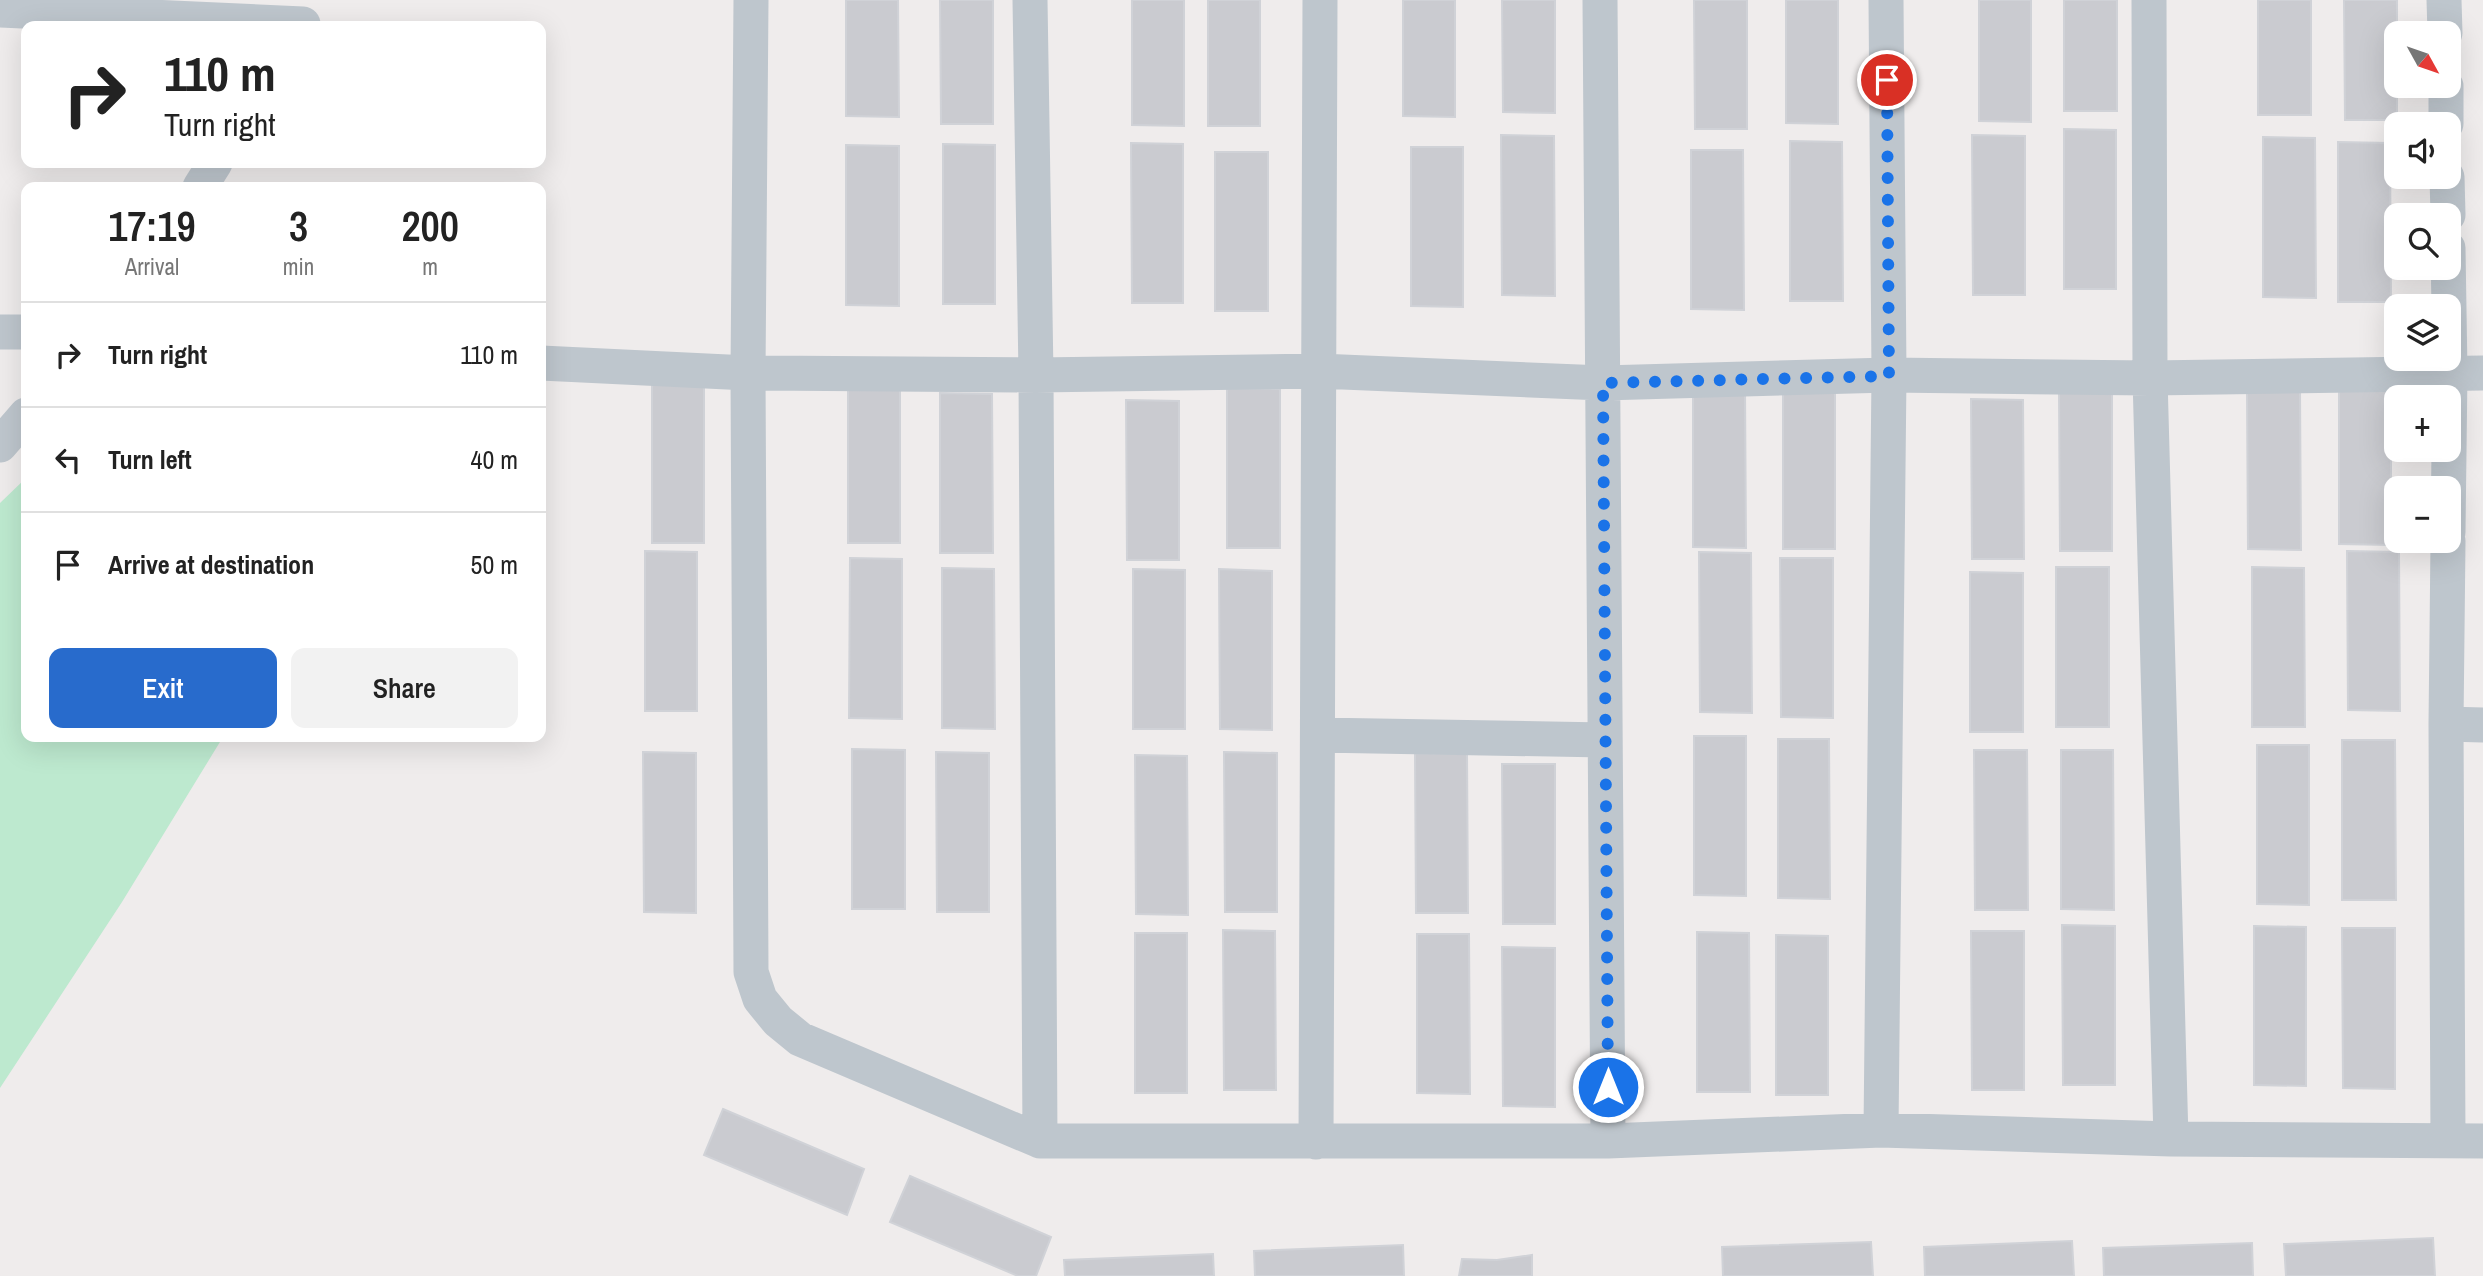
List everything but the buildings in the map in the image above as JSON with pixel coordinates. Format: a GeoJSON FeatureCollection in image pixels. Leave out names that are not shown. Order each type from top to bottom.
{"type":"FeatureCollection","features":[{"type":"Feature","properties":{"kind":"street"},"geometry":{"type":"LineString","coordinates":[[751,0],[748,373],[751,972],[760,999],[778,1021],[800,1039],[1040,1141],[1608,1141],[1881,1130],[2171,1139],[2483,1141]]}},
{"type":"Feature","properties":{"kind":"street"},"geometry":{"type":"LineString","coordinates":[[1030,0],[1036,375],[1040,1141]]}},
{"type":"Feature","properties":{"kind":"street"},"geometry":{"type":"LineString","coordinates":[[1316,1142],[1320,0]]}},
{"type":"Feature","properties":{"kind":"street"},"geometry":{"type":"LineString","coordinates":[[1600,0],[1608,1141]]}},
{"type":"Feature","properties":{"kind":"street"},"geometry":{"type":"LineString","coordinates":[[1881,1130],[1889,376],[1886,0]]}},
{"type":"Feature","properties":{"kind":"street"},"geometry":{"type":"LineString","coordinates":[[2149,0],[2150,378],[2171,1139]]}},
{"type":"Feature","properties":{"kind":"street"},"geometry":{"type":"LineString","coordinates":[[2444,0],[2445,21]]}},
{"type":"Feature","properties":{"kind":"street"},"geometry":{"type":"LineString","coordinates":[[0,10],[307,17]]}},
{"type":"Feature","properties":{"kind":"street"},"geometry":{"type":"LineString","coordinates":[[2453,280],[2467,372],[2455,476]]}},
{"type":"Feature","properties":{"kind":"street"},"geometry":{"type":"LineString","coordinates":[[546,363],[748,373],[1036,375],[1319,371],[1603,383],[1889,376],[2150,378],[2467,372]]}},
{"type":"Feature","properties":{"kind":"street"},"geometry":{"type":"LineString","coordinates":[[0,444],[21,421]]}},
{"type":"Feature","properties":{"kind":"street"},"geometry":{"type":"LineString","coordinates":[[2448,553],[2448,1140]]}},
{"type":"Feature","properties":{"kind":"street"},"geometry":{"type":"LineString","coordinates":[[2446,724],[2483,725]]}},
{"type":"Feature","properties":{"kind":"street"},"geometry":{"type":"LineString","coordinates":[[1318,735],[1605,740]]}},
{"type":"Feature","properties":{"kind":"green space"},"geometry":{"type":"Polygon","coordinates":[[[21,483],[21,742],[220,742],[122,902],[0,1088],[0,503],[21,483]]]}},
{"type":"Feature","properties":{"kind":"route"},"geometry":{"type":"LineString","coordinates":[[1608,1087],[1603,383],[1889,376],[1887,80]]}}]}
